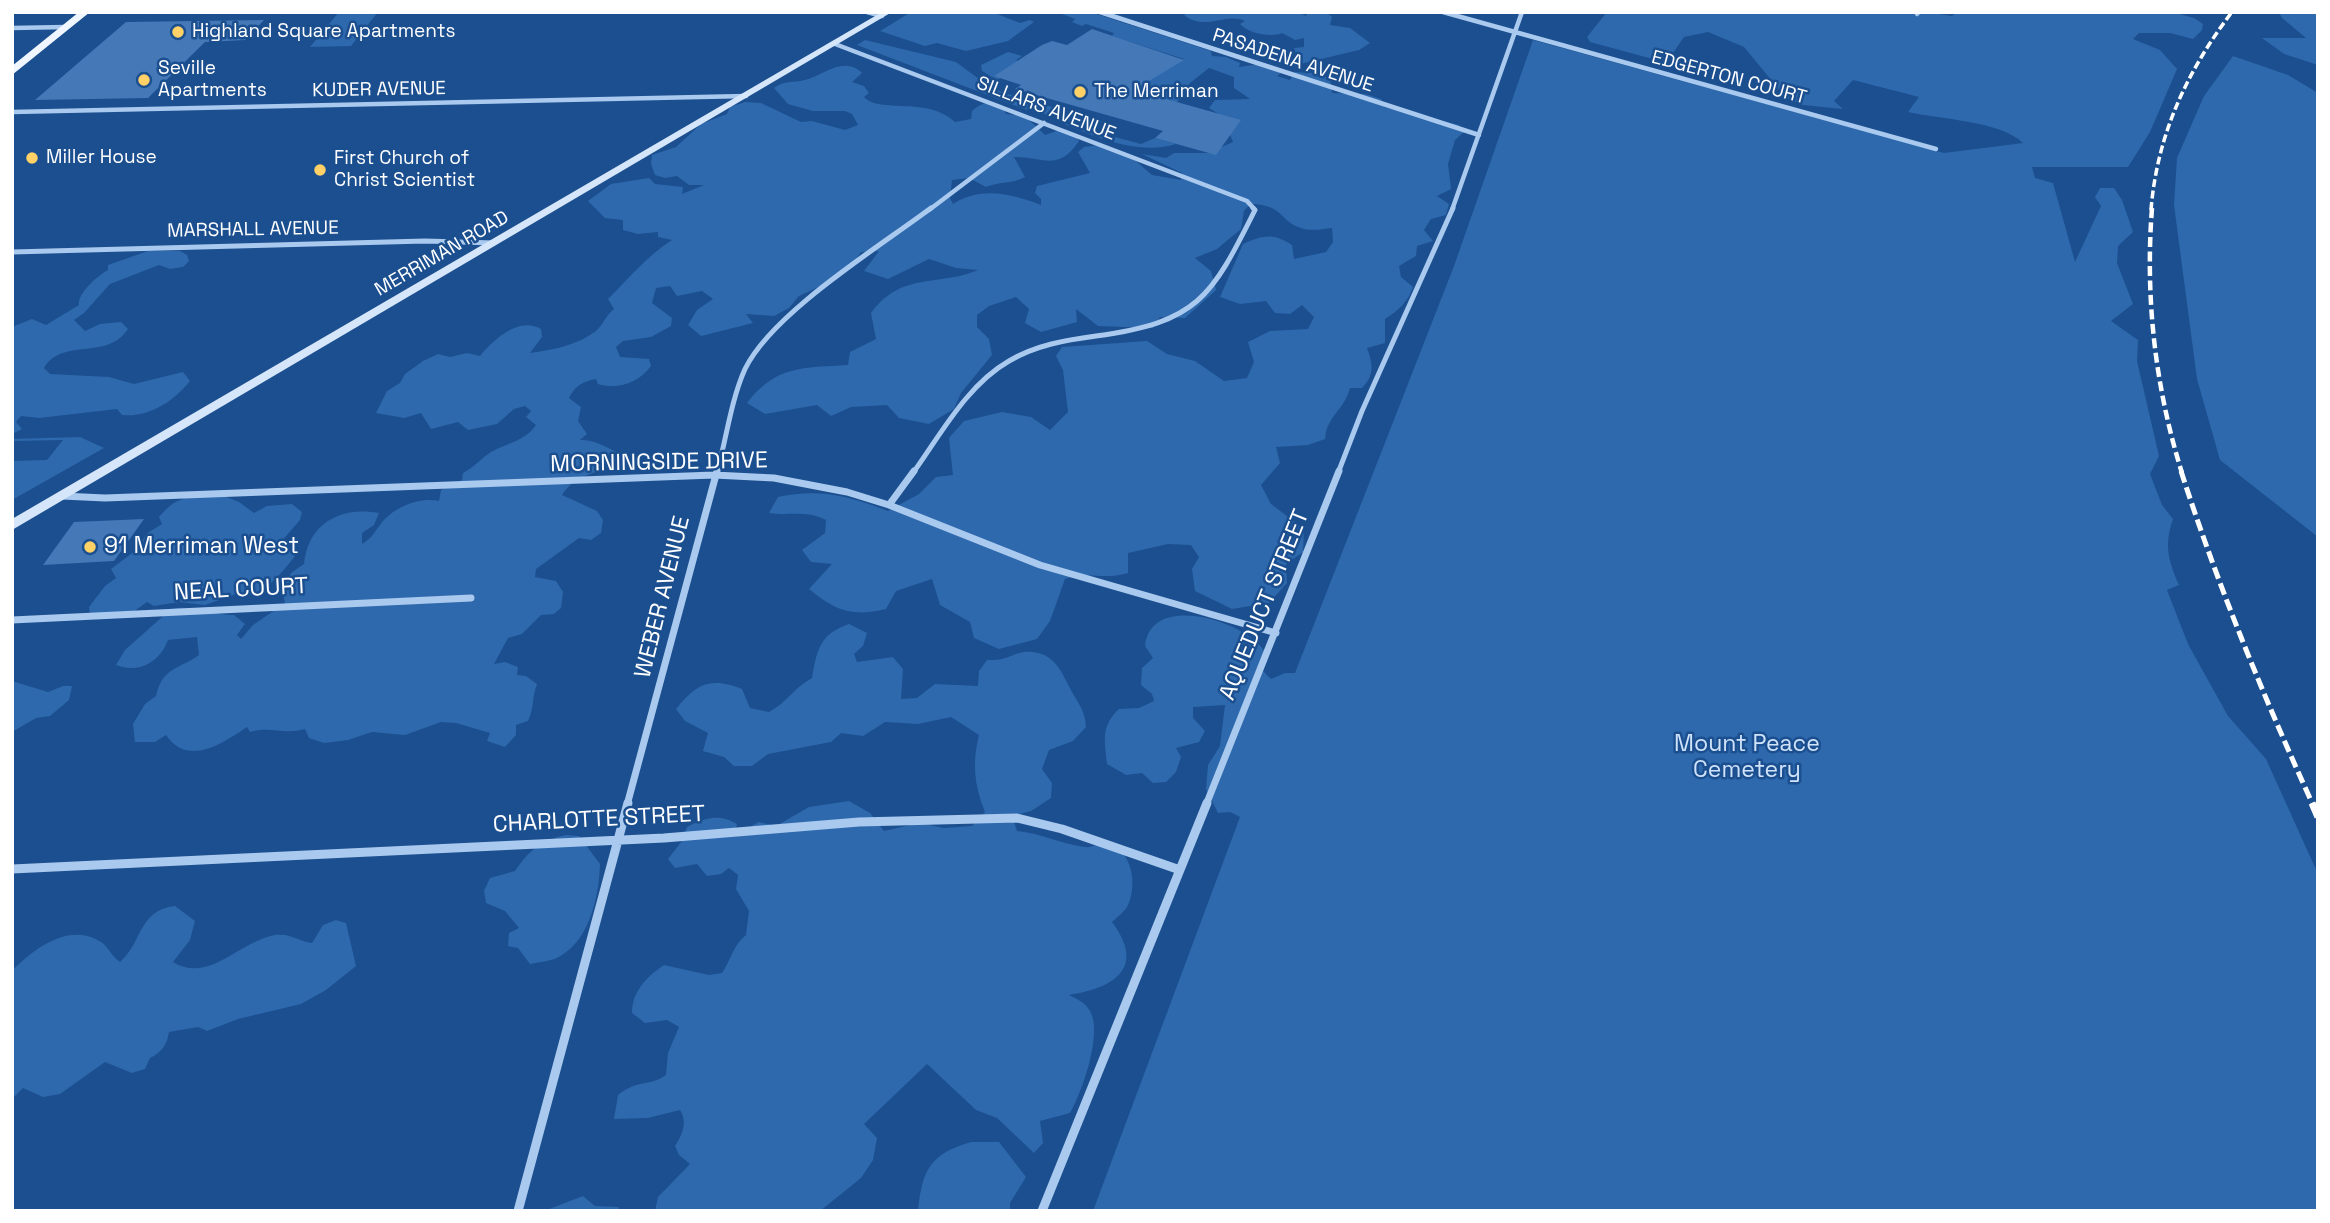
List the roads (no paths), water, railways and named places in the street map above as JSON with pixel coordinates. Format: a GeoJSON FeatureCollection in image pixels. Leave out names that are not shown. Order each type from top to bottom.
{"type":"FeatureCollection","features":[{"type":"Feature","properties":{"kind":"main road"},"geometry":{"type":"LineString","coordinates":[[12,72],[85,12]]}},
{"type":"Feature","properties":{"kind":"main road","name":"MERRIMAN ROAD"},"geometry":{"type":"LineString","coordinates":[[12,525],[885,14]]}},
{"type":"Feature","properties":{"kind":"street"},"geometry":{"type":"LineString","coordinates":[[867,12],[885,14]]}},
{"type":"Feature","properties":{"kind":"street","name":"PASADENA AVENUE"},"geometry":{"type":"LineString","coordinates":[[1100,12],[1479,135]]}},
{"type":"Feature","properties":{"kind":"street","name":"EDGERTON COURT"},"geometry":{"type":"LineString","coordinates":[[1443,12],[1936,149]]}},
{"type":"Feature","properties":{"kind":"street","name":"AQUEDUCT STREET"},"geometry":{"type":"LineString","coordinates":[[1042,1211],[1276,633],[1358,422],[1461,189],[1522,12]]}},
{"type":"Feature","properties":{"kind":"street"},"geometry":{"type":"LineString","coordinates":[[12,28],[66,27]]}},
{"type":"Feature","properties":{"kind":"street","name":"SILLARS AVENUE"},"geometry":{"type":"LineString","coordinates":[[835,44],[1247,201],[1255,210],[1206,295],[1186,311],[1161,323],[1037,348],[1005,363],[981,382],[889,505]]}},
{"type":"Feature","properties":{"kind":"street","name":"KUDER AVENUE"},"geometry":{"type":"LineString","coordinates":[[12,113],[746,96]]}},
{"type":"Feature","properties":{"kind":"street","name":"WEBER AVENUE"},"geometry":{"type":"LineString","coordinates":[[518,1211],[744,371],[769,334],[792,312],[1044,123]]}},
{"type":"Feature","properties":{"kind":"street","name":"MARSHALL AVENUE"},"geometry":{"type":"LineString","coordinates":[[12,252],[425,241],[495,243]]}},
{"type":"Feature","properties":{"kind":"street","name":"MORNINGSIDE DRIVE"},"geometry":{"type":"LineString","coordinates":[[61,496],[105,498],[714,475],[794,481],[889,505],[1040,565],[1276,633]]}},
{"type":"Feature","properties":{"kind":"street","name":"NEAL COURT"},"geometry":{"type":"LineString","coordinates":[[12,620],[471,598]]}},
{"type":"Feature","properties":{"kind":"street","name":"CHARLOTTE STREET"},"geometry":{"type":"LineString","coordinates":[[12,869],[620,839],[859,822],[1017,818],[1062,829],[1180,870]]}},
{"type":"Feature","properties":{"kind":"railway"},"geometry":{"type":"LineString","coordinates":[[2151,210],[2160,156],[2177,105],[2201,57],[2232,12]]}},
{"type":"Feature","properties":{"kind":"railway"},"geometry":{"type":"LineString","coordinates":[[2152,208],[2150,275],[2154,342],[2165,408],[2182,473]]}},
{"type":"Feature","properties":{"kind":"railway"},"geometry":{"type":"LineString","coordinates":[[2181,471],[2242,640],[2313,805]]}},
{"type":"Feature","properties":{"kind":"railway"},"geometry":{"type":"LineString","coordinates":[[2312,803],[2318,817]]}},
{"type":"Feature","properties":{"kind":"place","name":"Highland Square Apartments"},"geometry":{"type":"Point","coordinates":[178,32]}},
{"type":"Feature","properties":{"kind":"place","name":"Seville Apartments"},"geometry":{"type":"Point","coordinates":[144,80]}},
{"type":"Feature","properties":{"kind":"place","name":"The Merriman"},"geometry":{"type":"Point","coordinates":[1080,92]}},
{"type":"Feature","properties":{"kind":"place","name":"Miller House"},"geometry":{"type":"Point","coordinates":[32,158]}},
{"type":"Feature","properties":{"kind":"place","name":"First Church of Christ Scientist"},"geometry":{"type":"Point","coordinates":[320,170]}},
{"type":"Feature","properties":{"kind":"place","name":"91 Merriman West"},"geometry":{"type":"Point","coordinates":[90,547]}},
{"type":"Feature","properties":{"kind":"park label","name":"Mount Peace Cemetery"},"geometry":{"type":"Point","coordinates":[1747,758]}}]}
